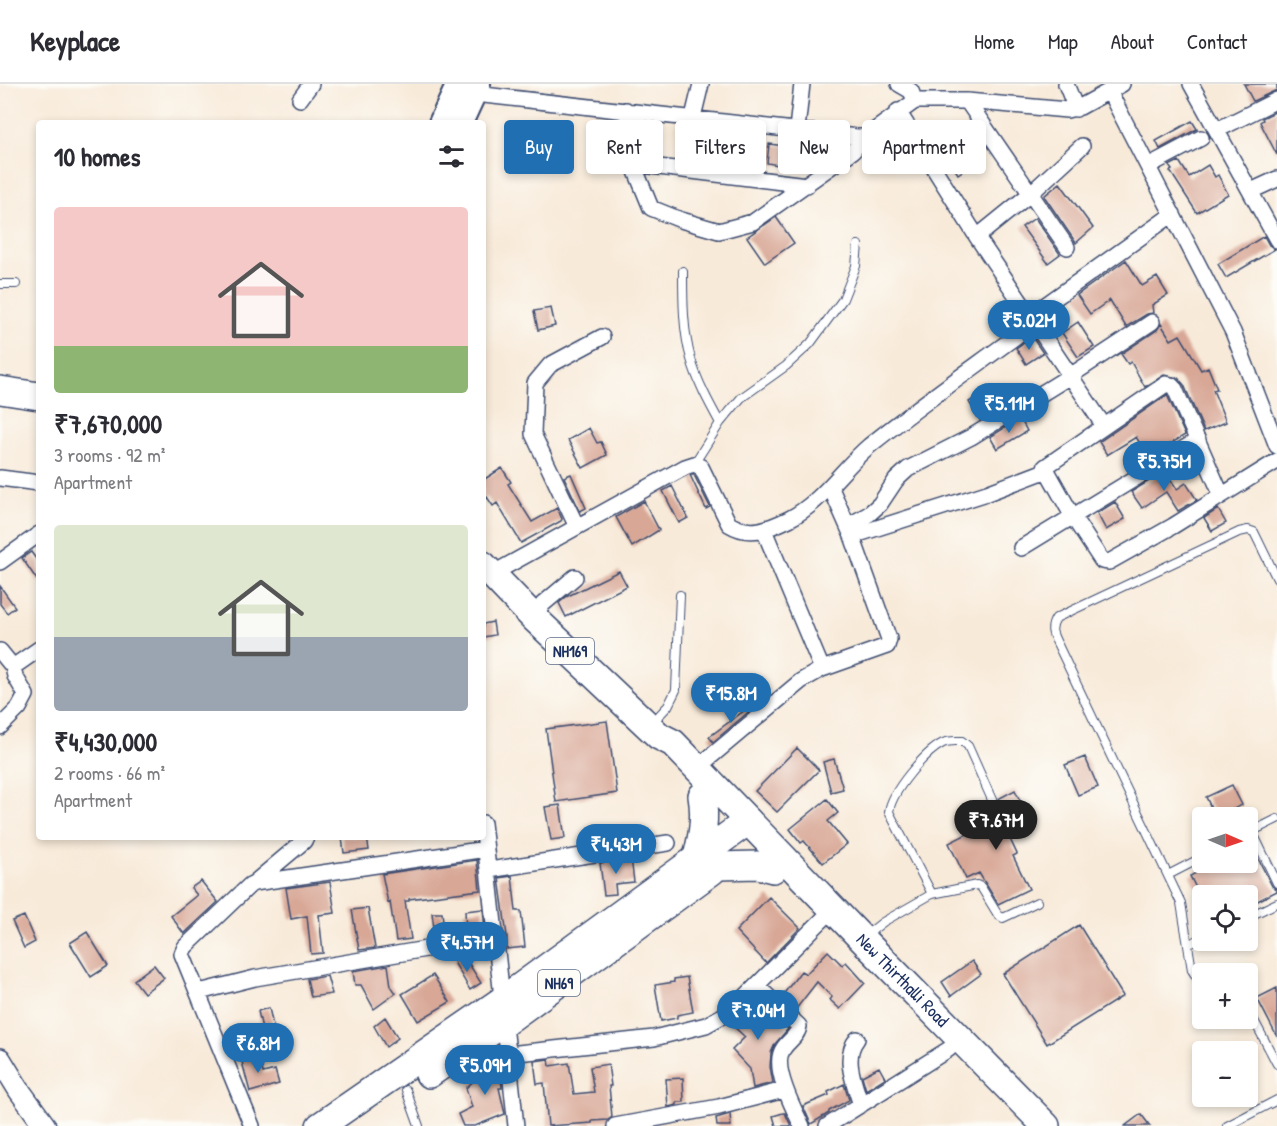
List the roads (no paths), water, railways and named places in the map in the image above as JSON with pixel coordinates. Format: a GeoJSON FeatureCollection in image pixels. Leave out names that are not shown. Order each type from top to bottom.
{"type":"FeatureCollection","features":[{"type":"Feature","properties":{"kind":"highway"},"geometry":{"type":"LineString","coordinates":[[0,390],[36,396]]}},
{"type":"Feature","properties":{"kind":"highway","name":"NH169"},"geometry":{"type":"LineString","coordinates":[[487,569],[534,618],[654,731],[674,743],[698,768],[748,833]]}},
{"type":"Feature","properties":{"kind":"highway","name":"NH169"},"geometry":{"type":"LineString","coordinates":[[654,731],[665,752],[702,796],[748,833]]}},
{"type":"Feature","properties":{"kind":"highway"},"geometry":{"type":"LineString","coordinates":[[702,796],[705,812],[707,864],[758,865],[772,869]]}},
{"type":"Feature","properties":{"kind":"highway"},"geometry":{"type":"LineString","coordinates":[[748,833],[772,869],[1023,1126]]}},
{"type":"Feature","properties":{"kind":"highway","name":"NH69"},"geometry":{"type":"LineString","coordinates":[[354,1126],[406,1090],[503,1012],[748,833]]}},
{"type":"Feature","properties":{"kind":"highway","name":"New Thirthalli Road"},"geometry":{"type":"LineString","coordinates":[[748,833],[862,939],[1046,1126]]}},
{"type":"Feature","properties":{"kind":"highway","name":"NH69"},"geometry":{"type":"LineString","coordinates":[[320,1126],[503,1012]]}},
{"type":"Feature","properties":{"kind":"main road"},"geometry":{"type":"LineString","coordinates":[[443,120],[471,87]]}},
{"type":"Feature","properties":{"kind":"main road"},"geometry":{"type":"LineString","coordinates":[[462,120],[471,87]]}},
{"type":"Feature","properties":{"kind":"street"},"geometry":{"type":"LineString","coordinates":[[300,99],[311,84]]}},
{"type":"Feature","properties":{"kind":"street"},"geometry":{"type":"LineString","coordinates":[[693,117],[701,84]]}},
{"type":"Feature","properties":{"kind":"street"},"geometry":{"type":"LineString","coordinates":[[798,120],[802,84]]}},
{"type":"Feature","properties":{"kind":"street"},"geometry":{"type":"LineString","coordinates":[[1065,84],[1076,109]]}},
{"type":"Feature","properties":{"kind":"street"},"geometry":{"type":"LineString","coordinates":[[1191,84],[1277,240]]}},
{"type":"Feature","properties":{"kind":"street"},"geometry":{"type":"LineString","coordinates":[[886,120],[898,111],[911,90],[967,100],[1068,110],[1076,109],[1118,86],[1148,166],[1233,332],[1277,446]]}},
{"type":"Feature","properties":{"kind":"street"},"geometry":{"type":"LineString","coordinates":[[471,87],[626,110],[778,127]]}},
{"type":"Feature","properties":{"kind":"street"},"geometry":{"type":"LineString","coordinates":[[967,100],[1067,247]]}},
{"type":"Feature","properties":{"kind":"street"},"geometry":{"type":"LineString","coordinates":[[1217,130],[1277,100]]}},
{"type":"Feature","properties":{"kind":"street"},"geometry":{"type":"LineString","coordinates":[[626,110],[627,120]]}},
{"type":"Feature","properties":{"kind":"street"},"geometry":{"type":"LineString","coordinates":[[898,111],[977,237],[1104,426]]}},
{"type":"Feature","properties":{"kind":"street"},"geometry":{"type":"LineString","coordinates":[[1148,166],[1201,138]]}},
{"type":"Feature","properties":{"kind":"street"},"geometry":{"type":"LineString","coordinates":[[638,174],[651,208],[719,231],[753,222],[853,152],[862,140]]}},
{"type":"Feature","properties":{"kind":"street"},"geometry":{"type":"LineString","coordinates":[[977,237],[1030,194],[1082,146]]}},
{"type":"Feature","properties":{"kind":"street"},"geometry":{"type":"LineString","coordinates":[[663,168],[807,185]]}},
{"type":"Feature","properties":{"kind":"street"},"geometry":{"type":"LineString","coordinates":[[1251,191],[1277,178]]}},
{"type":"Feature","properties":{"kind":"street"},"geometry":{"type":"LineString","coordinates":[[487,569],[577,526],[694,464],[700,467],[729,524],[747,531],[764,530],[791,518],[830,486],[868,447],[1173,214]]}},
{"type":"Feature","properties":{"kind":"street"},"geometry":{"type":"LineString","coordinates":[[850,531],[880,504],[896,480],[908,469],[971,437],[1152,322]]}},
{"type":"Feature","properties":{"kind":"street"},"geometry":{"type":"LineString","coordinates":[[577,526],[533,434],[535,383],[550,366],[602,336]]}},
{"type":"Feature","properties":{"kind":"street"},"geometry":{"type":"LineString","coordinates":[[1221,494],[1175,388],[1166,384],[1047,464],[1045,471],[1102,561],[1109,562],[1173,526],[1277,461]]}},
{"type":"Feature","properties":{"kind":"street"},"geometry":{"type":"LineString","coordinates":[[1021,548],[1198,440]]}},
{"type":"Feature","properties":{"kind":"street"},"geometry":{"type":"LineString","coordinates":[[850,531],[987,493],[1045,471]]}},
{"type":"Feature","properties":{"kind":"street"},"geometry":{"type":"LineString","coordinates":[[0,478],[36,483]]}},
{"type":"Feature","properties":{"kind":"street"},"geometry":{"type":"LineString","coordinates":[[698,768],[773,705],[784,693],[822,669],[887,646],[889,639],[850,531],[830,486]]}},
{"type":"Feature","properties":{"kind":"street"},"geometry":{"type":"LineString","coordinates":[[764,530],[822,669]]}},
{"type":"Feature","properties":{"kind":"street"},"geometry":{"type":"LineString","coordinates":[[0,562],[36,536]]}},
{"type":"Feature","properties":{"kind":"street"},"geometry":{"type":"LineString","coordinates":[[534,618],[543,604],[575,577]]}},
{"type":"Feature","properties":{"kind":"street"},"geometry":{"type":"LineString","coordinates":[[0,651],[13,667],[15,676],[25,692],[25,699],[0,727]]}},
{"type":"Feature","properties":{"kind":"street"},"geometry":{"type":"LineString","coordinates":[[13,667],[36,651]]}},
{"type":"Feature","properties":{"kind":"street"},"geometry":{"type":"LineString","coordinates":[[255,883],[304,840]]}},
{"type":"Feature","properties":{"kind":"street"},"geometry":{"type":"LineString","coordinates":[[485,840],[516,1126]]}},
{"type":"Feature","properties":{"kind":"street"},"geometry":{"type":"LineString","coordinates":[[489,870],[668,843]]}},
{"type":"Feature","properties":{"kind":"street"},"geometry":{"type":"LineString","coordinates":[[252,1126],[182,954],[184,947],[250,885],[255,883],[486,849]]}},
{"type":"Feature","properties":{"kind":"street"},"geometry":{"type":"LineString","coordinates":[[509,1054],[654,1038],[706,1025],[731,1011],[823,919]]}},
{"type":"Feature","properties":{"kind":"street"},"geometry":{"type":"LineString","coordinates":[[199,992],[255,978],[497,937]]}},
{"type":"Feature","properties":{"kind":"street"},"geometry":{"type":"LineString","coordinates":[[757,986],[799,1026],[798,1032],[780,1053],[784,1090],[802,1126]]}},
{"type":"Feature","properties":{"kind":"street"},"geometry":{"type":"LineString","coordinates":[[857,1039],[852,1045],[850,1059],[861,1105]]}},
{"type":"Feature","properties":{"kind":"street"},"geometry":{"type":"LineString","coordinates":[[827,1126],[949,1049]]}},
{"type":"Feature","properties":{"kind":"street"},"geometry":{"type":"LineString","coordinates":[[0,1059],[45,1126]]}},
{"type":"Feature","properties":{"kind":"street"},"geometry":{"type":"LineString","coordinates":[[615,1126],[719,1107],[784,1090]]}},
{"type":"Feature","properties":{"kind":"lane"},"geometry":{"type":"LineString","coordinates":[[694,464],[720,423],[741,398],[786,366],[810,344],[843,299],[856,266],[858,245]]}},
{"type":"Feature","properties":{"kind":"lane"},"geometry":{"type":"LineString","coordinates":[[683,271],[686,325],[691,359],[720,423]]}},
{"type":"Feature","properties":{"kind":"lane"},"geometry":{"type":"LineString","coordinates":[[0,284],[16,284]]}},
{"type":"Feature","properties":{"kind":"lane"},"geometry":{"type":"LineString","coordinates":[[1192,970],[1181,903],[1058,645],[1052,631],[1052,624],[1056,618],[1239,532],[1248,530],[1254,532],[1277,579]]}},
{"type":"Feature","properties":{"kind":"lane"},"geometry":{"type":"LineString","coordinates":[[654,731],[676,690],[680,595]]}},
{"type":"Feature","properties":{"kind":"lane"},"geometry":{"type":"LineString","coordinates":[[932,894],[889,812],[890,803],[895,794],[922,760],[944,743],[954,740],[962,741],[968,747],[997,811]]}},
{"type":"Feature","properties":{"kind":"lane"},"geometry":{"type":"LineString","coordinates":[[1258,828],[1277,819]]}},
{"type":"Feature","properties":{"kind":"lane"},"geometry":{"type":"LineString","coordinates":[[1258,847],[1277,883]]}},
{"type":"Feature","properties":{"kind":"lane"},"geometry":{"type":"LineString","coordinates":[[1168,875],[1192,863]]}},
{"type":"Feature","properties":{"kind":"lane"},"geometry":{"type":"LineString","coordinates":[[862,939],[883,922],[932,894],[977,885],[981,887],[998,915],[1003,918],[1037,902]]}},
{"type":"Feature","properties":{"kind":"lane"},"geometry":{"type":"LineString","coordinates":[[1258,912],[1277,903]]}},
{"type":"Feature","properties":{"kind":"lane"},"geometry":{"type":"LineString","coordinates":[[1258,1028],[1277,1065]]}},
{"type":"Feature","properties":{"kind":"lane"},"geometry":{"type":"LineString","coordinates":[[406,1090],[419,1126]]}},
{"type":"Feature","properties":{"kind":"lane"},"geometry":{"type":"LineString","coordinates":[[1227,1126],[1277,1100]]}}]}
